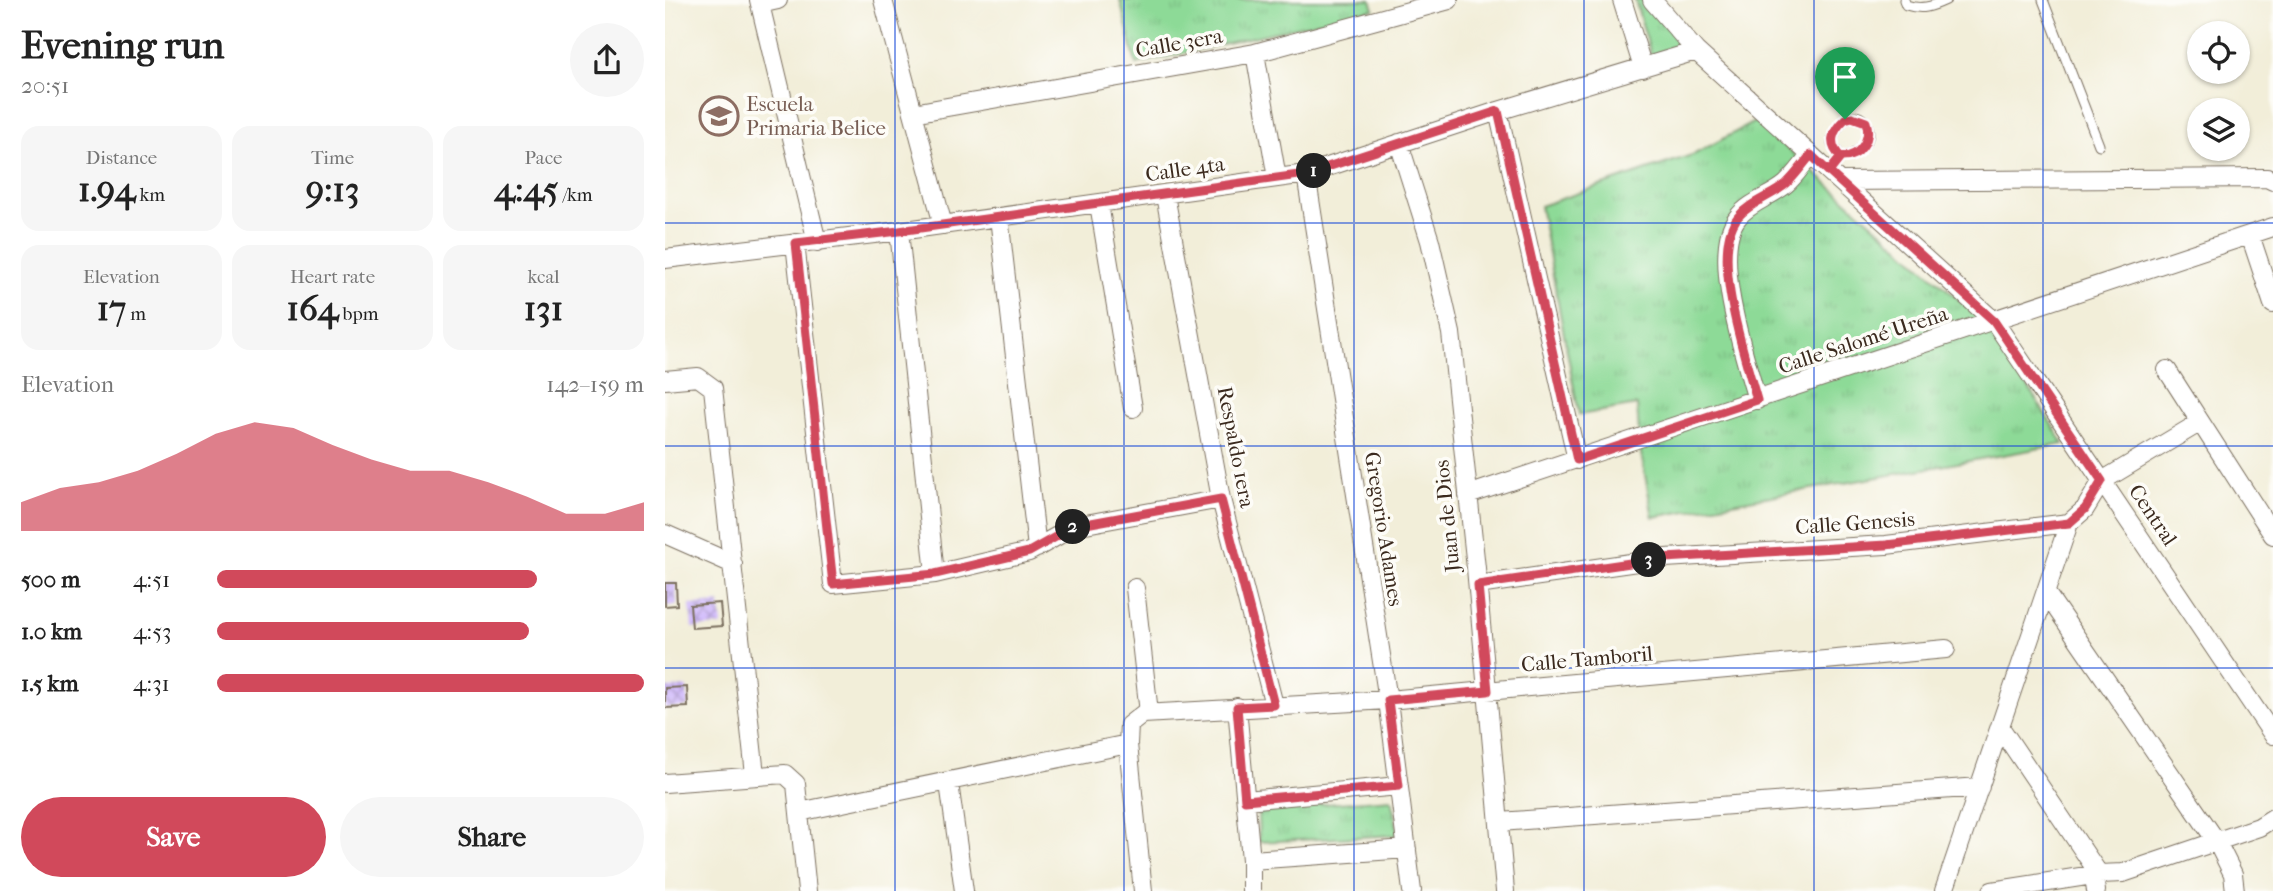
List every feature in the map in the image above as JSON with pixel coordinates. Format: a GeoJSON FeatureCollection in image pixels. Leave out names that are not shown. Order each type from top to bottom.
{"type":"FeatureCollection","features":[{"type":"Feature","properties":{"kind":"street"},"geometry":{"type":"LineString","coordinates":[[883,0],[943,225]]}},
{"type":"Feature","properties":{"kind":"street","name":"Calle 3era"},"geometry":{"type":"LineString","coordinates":[[913,113],[1255,53],[1449,0]]}},
{"type":"Feature","properties":{"kind":"street"},"geometry":{"type":"LineString","coordinates":[[1622,0],[1643,68]]}},
{"type":"Feature","properties":{"kind":"street","name":"Central"},"geometry":{"type":"LineString","coordinates":[[1652,0],[1696,51],[1994,321],[2273,735]]}},
{"type":"Feature","properties":{"kind":"street"},"geometry":{"type":"LineString","coordinates":[[766,1],[817,242]]}},
{"type":"Feature","properties":{"kind":"street","name":"Calle 4ta"},"geometry":{"type":"LineString","coordinates":[[665,259],[817,242],[1306,174],[1498,111],[1696,51]]}},
{"type":"Feature","properties":{"kind":"street"},"geometry":{"type":"LineString","coordinates":[[1255,53],[1277,178]]}},
{"type":"Feature","properties":{"kind":"street"},"geometry":{"type":"LineString","coordinates":[[1498,111],[1577,460]]}},
{"type":"Feature","properties":{"kind":"street","name":"Juan de Dios"},"geometry":{"type":"LineString","coordinates":[[1399,143],[1430,241],[1451,333],[1478,585],[1504,891]]}},
{"type":"Feature","properties":{"kind":"street"},"geometry":{"type":"LineString","coordinates":[[1757,400],[1739,338],[1727,274],[1728,243],[1736,218],[1786,184],[1811,155]]}},
{"type":"Feature","properties":{"kind":"street","name":"Gregorio Adames"},"geometry":{"type":"LineString","coordinates":[[1306,174],[1388,700],[1412,891]]}},
{"type":"Feature","properties":{"kind":"street"},"geometry":{"type":"LineString","coordinates":[[1835,177],[2267,178],[2273,181]]}},
{"type":"Feature","properties":{"kind":"street","name":"Respaldo 1era"},"geometry":{"type":"LineString","coordinates":[[1165,195],[1221,499],[1274,705]]}},
{"type":"Feature","properties":{"kind":"street"},"geometry":{"type":"LineString","coordinates":[[1099,204],[1133,408]]}},
{"type":"Feature","properties":{"kind":"street"},"geometry":{"type":"LineString","coordinates":[[999,217],[1037,548]]}},
{"type":"Feature","properties":{"kind":"street","name":"Calle Salomé Ureña"},"geometry":{"type":"LineString","coordinates":[[1468,495],[2273,227]]}},
{"type":"Feature","properties":{"kind":"street"},"geometry":{"type":"LineString","coordinates":[[899,231],[935,574]]}},
{"type":"Feature","properties":{"kind":"street"},"geometry":{"type":"LineString","coordinates":[[2250,235],[2273,304]]}},
{"type":"Feature","properties":{"kind":"street"},"geometry":{"type":"LineString","coordinates":[[796,243],[833,584],[935,574],[1029,552],[1075,526],[1221,499]]}},
{"type":"Feature","properties":{"kind":"street"},"geometry":{"type":"LineString","coordinates":[[2167,370],[2273,534]]}},
{"type":"Feature","properties":{"kind":"street"},"geometry":{"type":"LineString","coordinates":[[665,380],[698,377],[713,388],[755,775]]}},
{"type":"Feature","properties":{"kind":"street"},"geometry":{"type":"LineString","coordinates":[[1944,891],[2069,523],[2085,509],[2102,481],[2199,423]]}},
{"type":"Feature","properties":{"kind":"street","name":"Calle Genesis"},"geometry":{"type":"LineString","coordinates":[[1478,585],[1665,558],[1886,545],[2069,523]]}},
{"type":"Feature","properties":{"kind":"street"},"geometry":{"type":"LineString","coordinates":[[665,534],[733,564]]}},
{"type":"Feature","properties":{"kind":"street"},"geometry":{"type":"LineString","coordinates":[[1135,588],[1149,713],[1129,724],[1128,744],[1143,891]]}},
{"type":"Feature","properties":{"kind":"street"},"geometry":{"type":"LineString","coordinates":[[2046,593],[2217,842],[2234,882]]}},
{"type":"Feature","properties":{"kind":"street","name":"Calle Tamboril"},"geometry":{"type":"LineString","coordinates":[[1149,713],[1388,700],[1946,649]]}},
{"type":"Feature","properties":{"kind":"street"},"geometry":{"type":"LineString","coordinates":[[1237,707],[1251,860],[1251,891]]}},
{"type":"Feature","properties":{"kind":"street"},"geometry":{"type":"LineString","coordinates":[[2000,727],[2098,883]]}},
{"type":"Feature","properties":{"kind":"street"},"geometry":{"type":"LineString","coordinates":[[799,812],[1128,744]]}},
{"type":"Feature","properties":{"kind":"street"},"geometry":{"type":"LineString","coordinates":[[665,783],[785,774],[796,784],[807,891]]}},
{"type":"Feature","properties":{"kind":"street"},"geometry":{"type":"LineString","coordinates":[[949,783],[964,891]]}},
{"type":"Feature","properties":{"kind":"street"},"geometry":{"type":"LineString","coordinates":[[1245,800],[1399,786]]}},
{"type":"Feature","properties":{"kind":"street"},"geometry":{"type":"LineString","coordinates":[[1500,822],[1980,787]]}},
{"type":"Feature","properties":{"kind":"street"},"geometry":{"type":"LineString","coordinates":[[1992,891],[2098,883],[2259,827],[2273,818]]}},
{"type":"Feature","properties":{"kind":"street"},"geometry":{"type":"LineString","coordinates":[[1251,860],[1406,849]]}},
{"type":"Feature","properties":{"kind":"lane"},"geometry":{"type":"LineString","coordinates":[[1905,0],[1906,5],[1916,8],[1930,8],[1946,0]]}},
{"type":"Feature","properties":{"kind":"lane"},"geometry":{"type":"LineString","coordinates":[[2043,0],[2099,145]]}},
{"type":"Feature","properties":{"kind":"lane"},"geometry":{"type":"LineString","coordinates":[[1860,118],[1866,122],[1868,129],[1865,144],[1856,154],[1841,157],[1832,144],[1835,130],[1845,119],[1860,118]]}},
{"type":"Feature","properties":{"kind":"lane"},"geometry":{"type":"LineString","coordinates":[[1835,177],[1841,157]]}},
{"type":"Feature","properties":{"kind":"lane"},"geometry":{"type":"LineString","coordinates":[[2234,882],[2244,891]]}},
{"type":"Feature","properties":{"kind":"green space"},"geometry":{"type":"Polygon","coordinates":[[[1120,0],[1371,0],[1374,9],[1136,64],[1120,0]]]}},
{"type":"Feature","properties":{"kind":"green space"},"geometry":{"type":"Polygon","coordinates":[[[1635,0],[1645,0],[1687,48],[1653,61],[1635,0]]]}},
{"type":"Feature","properties":{"kind":"green space"},"geometry":{"type":"Polygon","coordinates":[[[1756,121],[1991,328],[2064,444],[1653,517],[1640,448],[1637,405],[1579,415],[1540,206],[1695,154],[1756,121]]]}},
{"type":"Feature","properties":{"kind":"green space"},"geometry":{"type":"Polygon","coordinates":[[[1391,799],[1399,835],[1259,842],[1258,809],[1391,799]]]}},
{"type":"Feature","properties":{"kind":"building"},"geometry":{"type":"Polygon","coordinates":[[[665,583],[676,583],[677,605],[665,606],[665,583]]]}},
{"type":"Feature","properties":{"kind":"building"},"geometry":{"type":"Polygon","coordinates":[[[720,603],[722,626],[692,628],[690,605],[720,603]]]}},
{"type":"Feature","properties":{"kind":"building"},"geometry":{"type":"Polygon","coordinates":[[[687,687],[688,707],[665,708],[665,688],[687,687]]]}},
{"type":"Feature","properties":{"kind":"place","name":"Escuela Primaria Belice"},"geometry":{"type":"Point","coordinates":[719,116]}},
{"type":"Feature","properties":{"kind":"route"},"geometry":{"type":"LineString","coordinates":[[1845,119],[1832,137],[1832,144],[1841,157],[1829,172],[1811,155],[1786,184],[1736,218],[1728,243],[1727,274],[1739,338],[1757,400],[1577,460],[1498,111],[1306,174],[796,243],[833,584],[935,574],[1029,552],[1075,526],[1221,499],[1274,705],[1237,707],[1245,800],[1399,786],[1388,700],[1488,691],[1478,585],[1665,558],[1886,545],[2069,523],[2085,509],[2102,481],[1994,321],[1829,172],[1841,157],[1856,154],[1865,144],[1868,129],[1866,122],[1860,118],[1845,119]]}}]}
